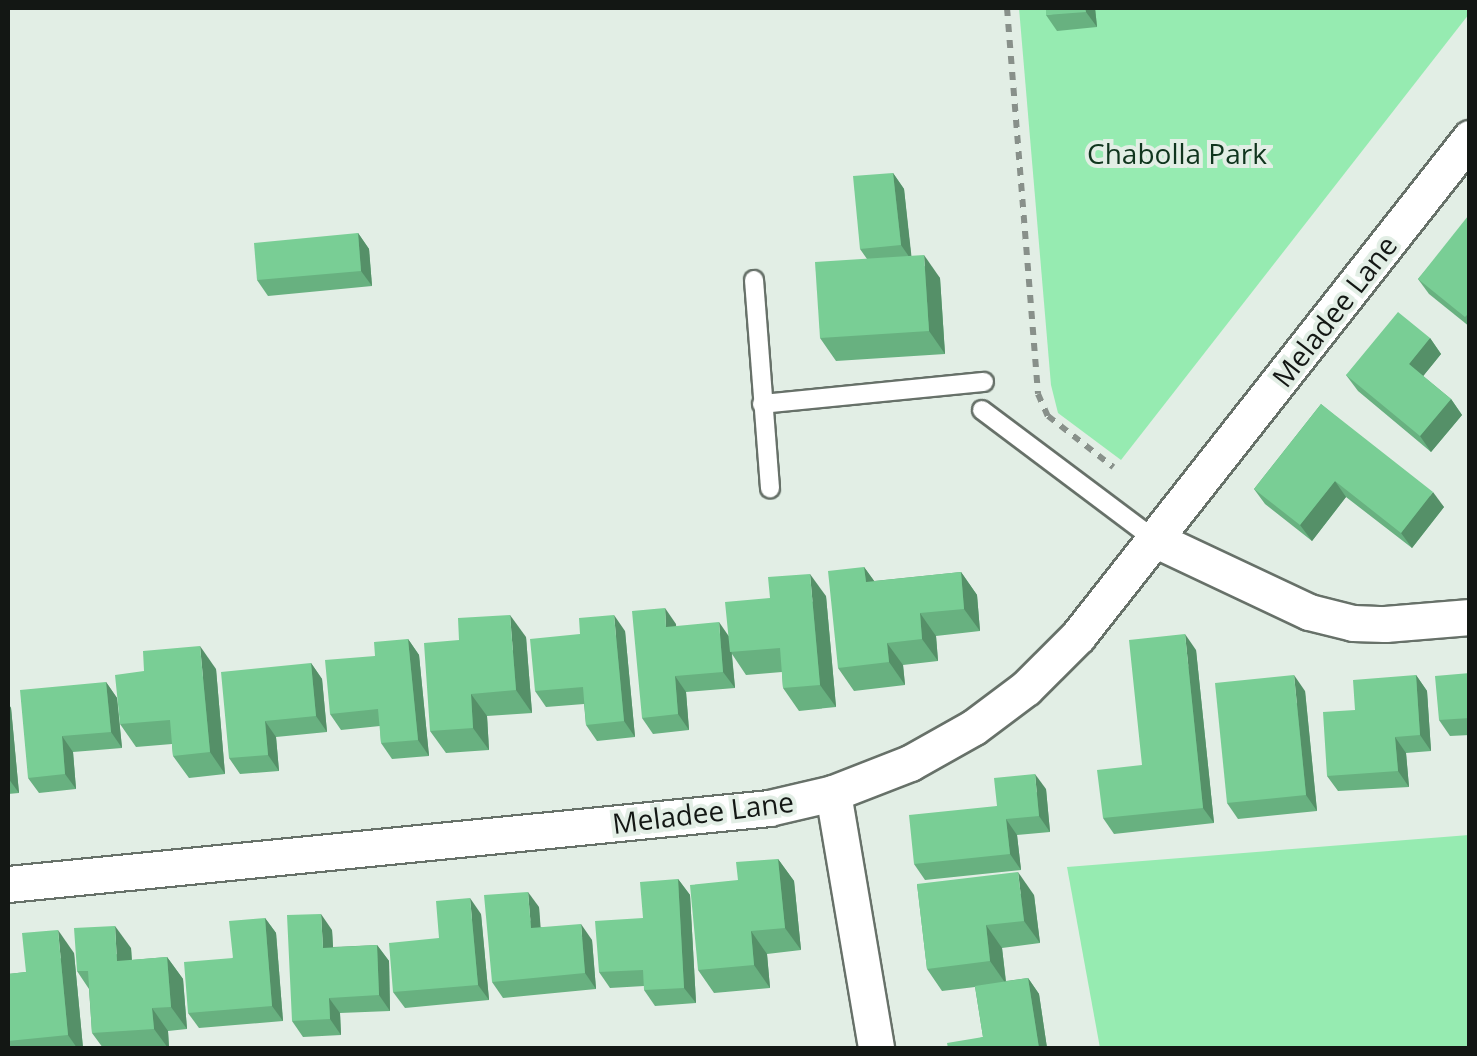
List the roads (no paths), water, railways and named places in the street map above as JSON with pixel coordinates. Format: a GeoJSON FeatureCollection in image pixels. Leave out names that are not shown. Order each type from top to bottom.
{"type":"FeatureCollection","features":[{"type":"Feature","properties":{"kind":"street","name":"Meladee Lane"},"geometry":{"type":"LineString","coordinates":[[8,884],[769,808],[834,793],[910,764],[974,727],[1026,688],[1078,636],[1470,138]]}},
{"type":"Feature","properties":{"kind":"street"},"geometry":{"type":"LineString","coordinates":[[1154,539],[1310,612],[1354,623],[1470,617]]}},
{"type":"Feature","properties":{"kind":"street"},"geometry":{"type":"LineString","coordinates":[[834,793],[876,1048]]}},
{"type":"Feature","properties":{"kind":"lane"},"geometry":{"type":"LineString","coordinates":[[754,280],[770,488]]}},
{"type":"Feature","properties":{"kind":"lane"},"geometry":{"type":"LineString","coordinates":[[762,404],[984,382]]}},
{"type":"Feature","properties":{"kind":"lane"},"geometry":{"type":"LineString","coordinates":[[982,410],[1154,539]]}},
{"type":"Feature","properties":{"kind":"park label","name":"Chabolla Park"},"geometry":{"type":"Point","coordinates":[1177,153]}}]}
